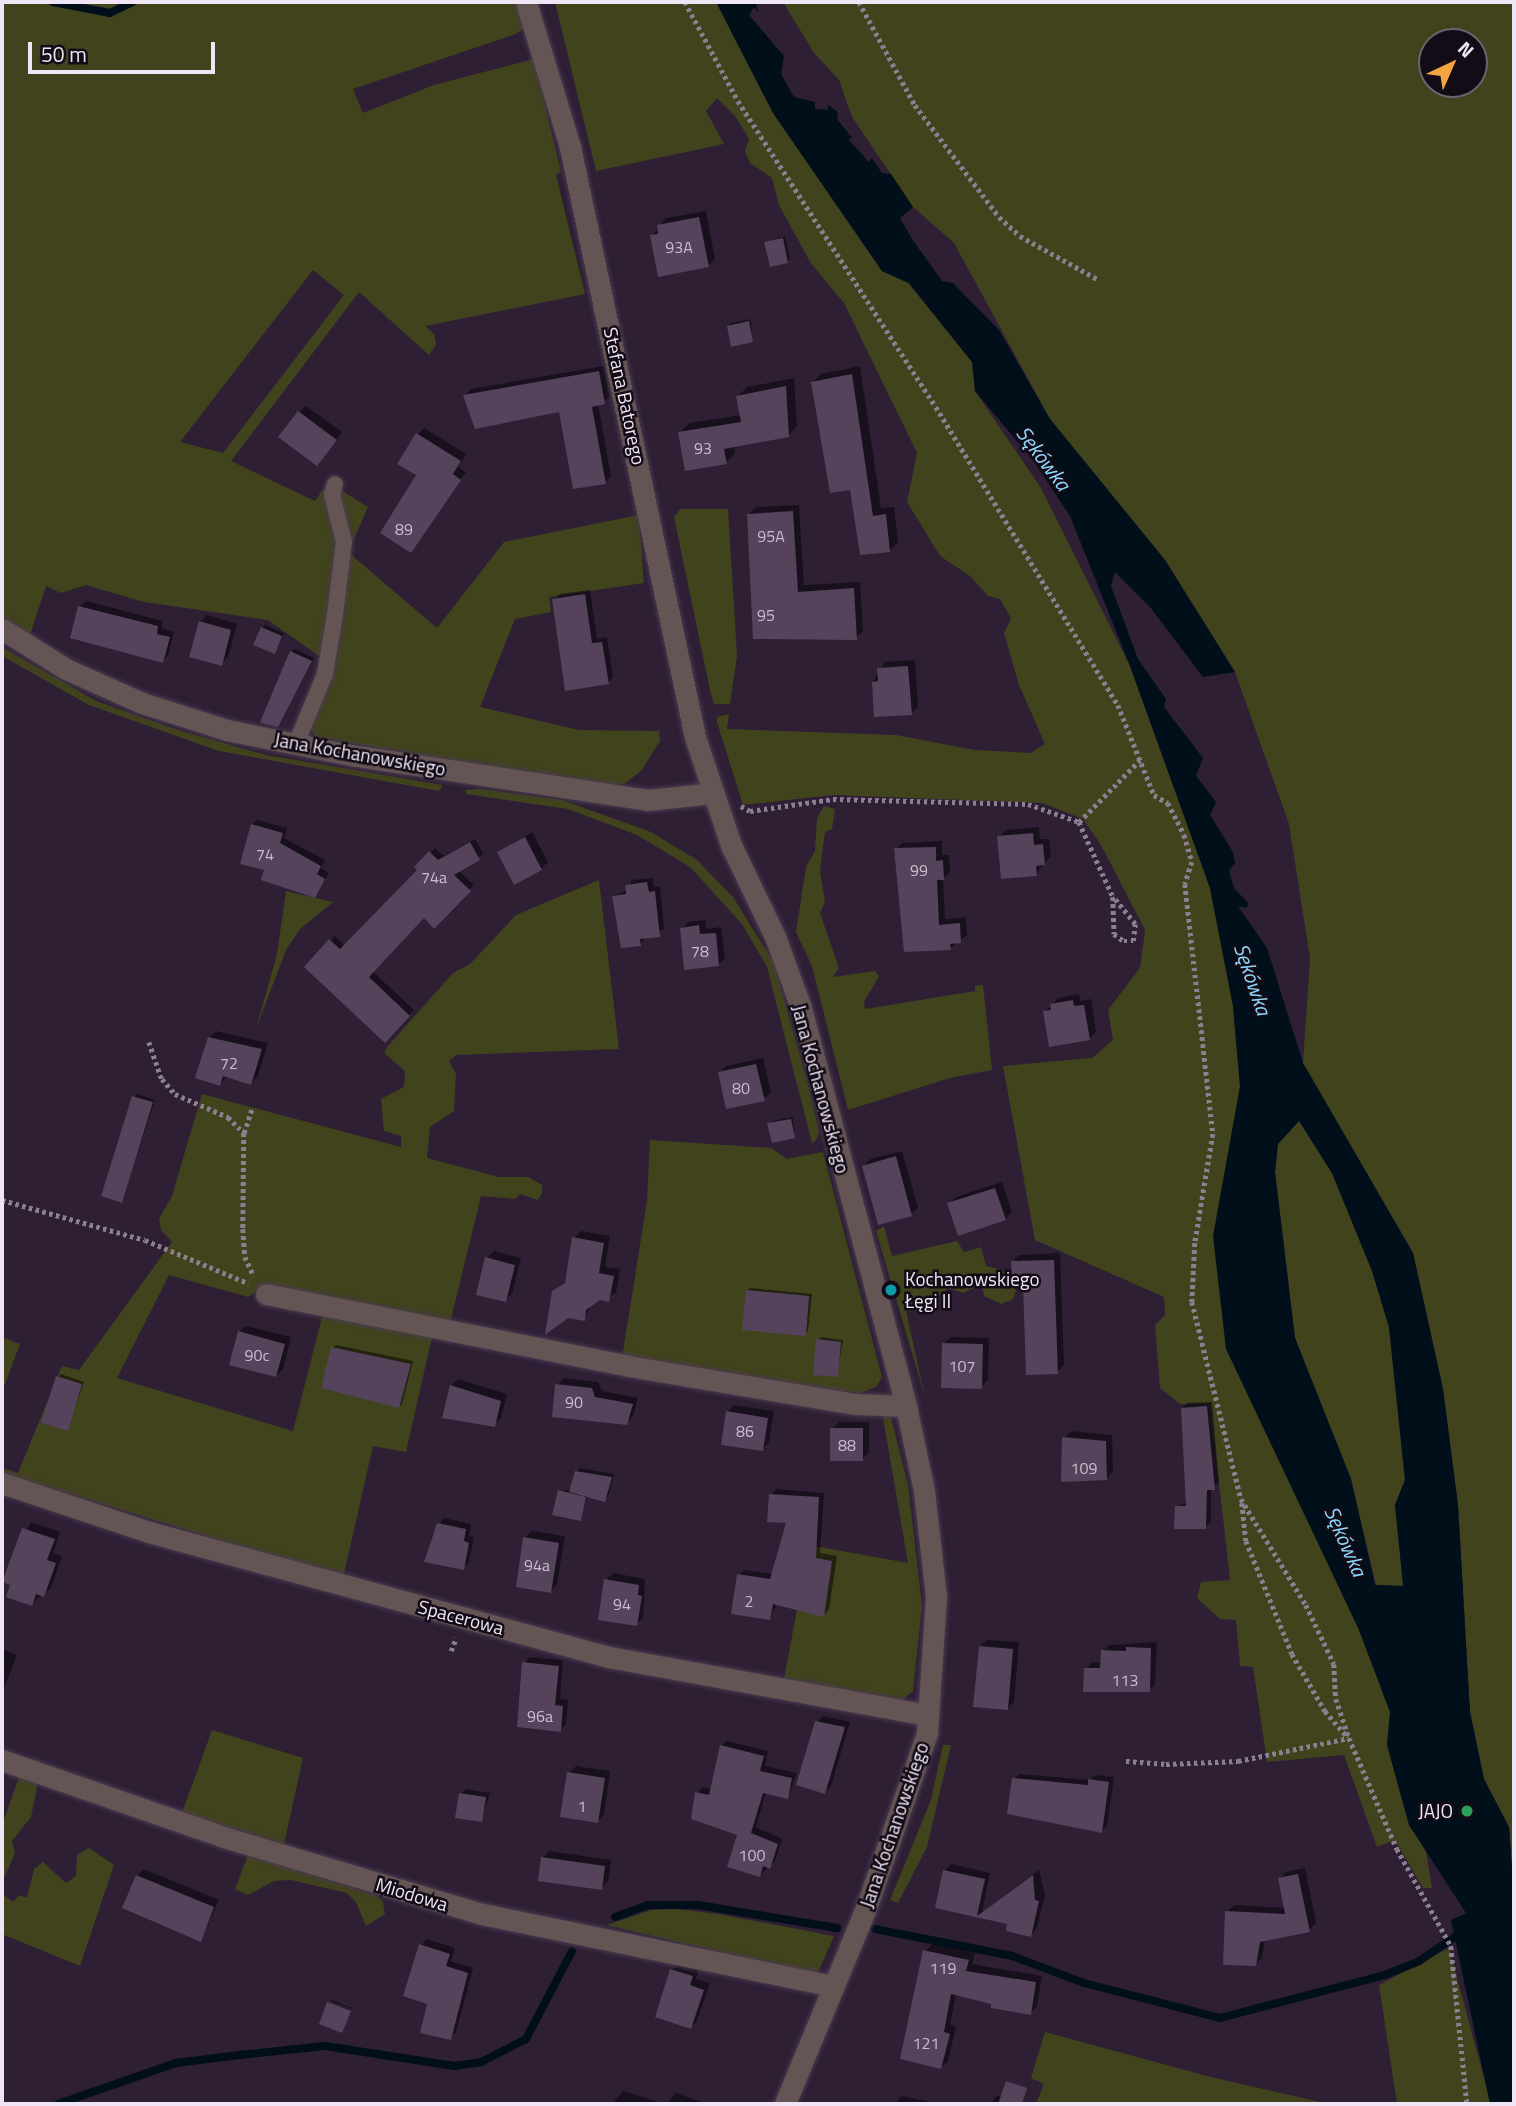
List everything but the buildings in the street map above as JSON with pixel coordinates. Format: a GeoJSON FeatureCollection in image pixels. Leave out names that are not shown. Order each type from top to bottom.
{"type":"FeatureCollection","features":[{"type":"Feature","properties":{"kind":"street","name":"Stefana Batorego"},"geometry":{"type":"LineString","coordinates":[[526,2],[570,147],[650,517],[683,694],[712,793]]}},
{"type":"Feature","properties":{"kind":"street","name":"Jana Kochanowskiego"},"geometry":{"type":"LineString","coordinates":[[2,629],[66,669],[142,703],[227,730],[296,744],[648,800],[712,793],[801,1008],[906,1406],[924,1491],[936,1597],[926,1733],[866,1908],[785,2104]]}},
{"type":"Feature","properties":{"kind":"street"},"geometry":{"type":"LineString","coordinates":[[266,1294],[628,1366],[856,1404],[906,1406]]}},
{"type":"Feature","properties":{"kind":"street","name":"Spacerowa"},"geometry":{"type":"LineString","coordinates":[[2,1483],[149,1532],[609,1657],[928,1715]]}},
{"type":"Feature","properties":{"kind":"street","name":"Miodowa"},"geometry":{"type":"LineString","coordinates":[[2,1760],[227,1838],[482,1914],[834,1986]]}},
{"type":"Feature","properties":{"kind":"lane"},"geometry":{"type":"LineString","coordinates":[[296,744],[325,674],[335,615],[344,542],[332,495],[335,484]]}},
{"type":"Feature","properties":{"kind":"path"},"geometry":{"type":"LineString","coordinates":[[685,2],[737,101],[936,407],[1118,705],[1154,795],[1167,803],[1184,835],[1192,862],[1185,884],[1213,1133],[1195,1243],[1192,1302],[1241,1499],[1246,1541],[1292,1654],[1325,1711],[1349,1738]]}},
{"type":"Feature","properties":{"kind":"path"},"geometry":{"type":"LineString","coordinates":[[859,2],[915,105],[999,217],[1020,236],[1098,280]]}},
{"type":"Feature","properties":{"kind":"path"},"geometry":{"type":"LineString","coordinates":[[1079,822],[1140,760]]}},
{"type":"Feature","properties":{"kind":"path"},"geometry":{"type":"LineString","coordinates":[[712,793],[750,811],[833,799],[1028,804],[1079,822],[1113,897],[1135,924],[1133,941],[1124,942],[1114,933],[1113,897]]}},
{"type":"Feature","properties":{"kind":"path"},"geometry":{"type":"LineString","coordinates":[[739,806],[743,816]]}},
{"type":"Feature","properties":{"kind":"path"},"geometry":{"type":"LineString","coordinates":[[149,1042],[162,1079],[174,1094],[229,1117],[244,1133]]}},
{"type":"Feature","properties":{"kind":"path"},"geometry":{"type":"LineString","coordinates":[[252,1108],[244,1133],[245,1257],[266,1294]]}},
{"type":"Feature","properties":{"kind":"path"},"geometry":{"type":"LineString","coordinates":[[2,1200],[145,1240],[236,1276],[266,1294]]}},
{"type":"Feature","properties":{"kind":"path"},"geometry":{"type":"LineString","coordinates":[[1241,1499],[1306,1605],[1334,1664],[1336,1699],[1349,1738],[1397,1849],[1451,1946],[1467,2104]]}},
{"type":"Feature","properties":{"kind":"path"},"geometry":{"type":"LineString","coordinates":[[1126,1761],[1166,1765],[1238,1761],[1349,1738]]}},
{"type":"Feature","properties":{"kind":"green space"},"geometry":{"type":"Polygon","coordinates":[[[2,2],[518,2],[526,27],[516,34],[353,89],[363,113],[434,85],[534,59],[561,172],[556,175],[585,294],[425,326],[434,334],[436,345],[429,355],[359,292],[231,461],[315,501],[328,482],[368,507],[348,552],[437,628],[504,542],[639,515],[644,583],[549,597],[551,612],[515,619],[480,707],[579,730],[659,731],[660,741],[641,771],[624,784],[604,786],[316,737],[309,726],[329,663],[268,620],[144,602],[86,585],[61,593],[46,586],[30,635],[2,617],[2,2]],[[313,270],[180,442],[223,453],[344,295],[313,270]]]}},
{"type":"Feature","properties":{"kind":"green space"},"geometry":{"type":"Polygon","coordinates":[[[555,2],[716,2],[773,113],[882,271],[908,283],[972,362],[975,391],[1041,488],[1130,666],[1210,888],[1233,1006],[1240,1086],[1237,1117],[1359,1630],[1390,1712],[1387,1745],[1409,1824],[1426,1851],[1432,1888],[1423,1888],[1395,1840],[1377,1847],[1344,1755],[1267,1762],[1253,1667],[1240,1666],[1236,1620],[1220,1619],[1197,1598],[1201,1582],[1230,1580],[1210,1403],[1180,1404],[1160,1388],[1155,1325],[1165,1315],[1164,1297],[1035,1240],[1003,1066],[1092,1058],[1113,1040],[1108,1010],[1140,968],[1145,930],[1101,845],[1083,819],[1042,803],[833,795],[743,805],[717,722],[717,717],[729,714],[727,729],[896,735],[975,750],[1030,753],[1045,744],[1019,685],[1004,633],[1011,618],[1000,599],[988,596],[970,576],[940,556],[907,502],[917,453],[844,303],[810,262],[779,205],[772,178],[750,163],[745,151],[749,139],[736,117],[717,98],[706,111],[724,144],[596,171],[555,2]]]}},
{"type":"Feature","properties":{"kind":"green space"},"geometry":{"type":"Polygon","coordinates":[[[783,2],[1514,2],[1514,1898],[1509,1827],[1484,1779],[1470,1712],[1458,1505],[1443,1389],[1413,1253],[1303,1063],[1310,958],[1289,824],[1235,672],[1165,560],[1050,419],[954,243],[913,207],[852,117],[839,80],[814,53],[783,2]]]}},
{"type":"Feature","properties":{"kind":"green space"},"geometry":{"type":"Polygon","coordinates":[[[680,509],[728,509],[737,656],[730,704],[714,704],[710,690],[674,517],[680,509]]]}},
{"type":"Feature","properties":{"kind":"green space"},"geometry":{"type":"Polygon","coordinates":[[[2,647],[96,701],[181,731],[266,755],[443,785],[439,791],[219,751],[89,705],[2,656],[2,647]]]}},
{"type":"Feature","properties":{"kind":"green space"},"geometry":{"type":"Polygon","coordinates":[[[481,789],[562,800],[651,832],[697,860],[733,897],[774,963],[809,1089],[819,1132],[816,1140],[812,1143],[767,967],[742,924],[690,867],[637,835],[568,809],[466,794],[465,790],[481,789]]]}},
{"type":"Feature","properties":{"kind":"green space"},"geometry":{"type":"Polygon","coordinates":[[[824,806],[835,809],[832,829],[825,832],[820,870],[825,902],[820,913],[839,968],[833,977],[875,971],[879,976],[864,1002],[865,1009],[975,991],[975,986],[983,985],[992,1070],[950,1078],[848,1110],[812,966],[796,932],[806,867],[815,851],[817,818],[824,806]]]}},
{"type":"Feature","properties":{"kind":"green space"},"geometry":{"type":"Polygon","coordinates":[[[599,880],[619,1049],[456,1055],[449,1061],[456,1074],[454,1111],[430,1127],[427,1158],[499,1177],[528,1177],[542,1185],[542,1193],[538,1200],[520,1194],[515,1199],[481,1196],[449,1327],[267,1285],[248,1297],[169,1275],[117,1378],[293,1431],[322,1317],[304,1311],[432,1337],[406,1452],[373,1446],[343,1578],[2,1473],[2,1468],[18,1473],[62,1366],[79,1370],[172,1242],[161,1230],[159,1219],[172,1196],[202,1094],[401,1147],[401,1136],[384,1131],[381,1099],[404,1087],[405,1071],[384,1053],[388,1046],[453,973],[470,964],[516,915],[599,880]]]}},
{"type":"Feature","properties":{"kind":"green space"},"geometry":{"type":"Polygon","coordinates":[[[286,891],[333,902],[300,929],[286,950],[256,1029],[277,954],[286,891]]]}},
{"type":"Feature","properties":{"kind":"green space"},"geometry":{"type":"Polygon","coordinates":[[[1299,1121],[1332,1173],[1372,1271],[1389,1327],[1405,1480],[1395,1505],[1404,1586],[1376,1585],[1351,1479],[1295,1338],[1275,1172],[1278,1144],[1299,1121]]]}},
{"type":"Feature","properties":{"kind":"green space"},"geometry":{"type":"Polygon","coordinates":[[[650,1140],[771,1148],[787,1159],[823,1152],[882,1377],[876,1387],[860,1393],[781,1384],[622,1358],[647,1201],[650,1140]]]}},
{"type":"Feature","properties":{"kind":"green space"},"geometry":{"type":"Polygon","coordinates":[[[884,1226],[892,1256],[957,1241],[964,1252],[981,1247],[986,1266],[1003,1270],[1016,1291],[1012,1300],[1001,1304],[984,1296],[981,1285],[963,1293],[948,1288],[921,1311],[906,1311],[925,1397],[876,1231],[884,1226]]]}},
{"type":"Feature","properties":{"kind":"green space"},"geometry":{"type":"Polygon","coordinates":[[[2,1337],[20,1344],[2,1392],[2,1337]]]}},
{"type":"Feature","properties":{"kind":"green space"},"geometry":{"type":"Polygon","coordinates":[[[882,1412],[891,1417],[908,1485],[922,1605],[913,1691],[902,1700],[890,1701],[784,1679],[809,1545],[908,1563],[882,1412]]]}},
{"type":"Feature","properties":{"kind":"green space"},"geometry":{"type":"Polygon","coordinates":[[[212,1730],[303,1758],[284,1844],[182,1813],[212,1730]]]}},
{"type":"Feature","properties":{"kind":"green space"},"geometry":{"type":"Polygon","coordinates":[[[943,1745],[951,1745],[927,1847],[898,1903],[890,1900],[931,1800],[943,1745]]]}},
{"type":"Feature","properties":{"kind":"green space"},"geometry":{"type":"Polygon","coordinates":[[[22,1769],[38,1783],[31,1817],[12,1841],[15,1853],[2,1883],[2,1825],[22,1769]]]}},
{"type":"Feature","properties":{"kind":"green space"},"geometry":{"type":"Polygon","coordinates":[[[89,1848],[114,1865],[80,1966],[2,1934],[2,1894],[13,1902],[19,1895],[27,1898],[34,1869],[43,1862],[66,1883],[76,1876],[77,1855],[89,1848]]]}},
{"type":"Feature","properties":{"kind":"green space"},"geometry":{"type":"Polygon","coordinates":[[[248,1855],[375,1895],[383,1902],[385,1914],[366,1926],[356,1902],[347,1893],[291,1880],[274,1881],[248,1895],[235,1889],[248,1855]]]}},
{"type":"Feature","properties":{"kind":"green space"},"geometry":{"type":"Polygon","coordinates":[[[675,1909],[718,1914],[834,1936],[817,1975],[607,1925],[651,1910],[675,1909]]]}},
{"type":"Feature","properties":{"kind":"green space"},"geometry":{"type":"Polygon","coordinates":[[[1449,1948],[1491,2104],[1397,2104],[1379,1985],[1449,1948]]]}},
{"type":"Feature","properties":{"kind":"green space"},"geometry":{"type":"Polygon","coordinates":[[[1045,2032],[1211,2077],[1329,2104],[1036,2104],[1044,2084],[1031,2078],[1045,2032]]]}},
{"type":"Feature","properties":{"kind":"water","name":"Sękówka"},"geometry":{"type":"Polygon","coordinates":[[[716,2],[755,2],[759,13],[754,7],[749,15],[784,56],[781,74],[794,97],[815,102],[815,109],[828,110],[828,105],[838,112],[837,119],[852,138],[848,139],[869,162],[872,158],[882,173],[891,174],[913,207],[900,218],[912,239],[942,281],[953,283],[999,330],[1050,419],[1165,560],[1235,672],[1203,677],[1150,607],[1115,572],[1111,586],[1138,659],[1166,699],[1164,707],[1203,758],[1196,776],[1216,802],[1210,815],[1233,852],[1235,863],[1229,871],[1234,888],[1249,904],[1246,908],[1238,906],[1267,948],[1303,1063],[1413,1253],[1443,1389],[1458,1505],[1470,1712],[1484,1779],[1509,1827],[1514,1898],[1514,2104],[1490,2104],[1451,1920],[1466,1913],[1409,1825],[1387,1745],[1390,1712],[1359,1630],[1226,1349],[1213,1236],[1240,1086],[1233,1006],[1210,888],[1130,666],[1070,516],[1035,463],[975,391],[972,362],[909,283],[882,271],[773,113],[716,2]],[[1299,1121],[1278,1144],[1275,1172],[1295,1338],[1351,1479],[1375,1585],[1403,1586],[1395,1505],[1405,1480],[1389,1327],[1372,1271],[1332,1173],[1299,1121]]]}},
{"type":"Feature","properties":{"kind":"waterway"},"geometry":{"type":"LineString","coordinates":[[53,2],[110,13],[133,2]]}},
{"type":"Feature","properties":{"kind":"waterway"},"geometry":{"type":"LineString","coordinates":[[615,1917],[648,1905],[698,1905],[837,1928]]}},
{"type":"Feature","properties":{"kind":"waterway"},"geometry":{"type":"LineString","coordinates":[[875,1929],[1012,1956],[1084,1983],[1220,2018],[1385,1975],[1419,1961],[1462,1932]]}},
{"type":"Feature","properties":{"kind":"waterway"},"geometry":{"type":"LineString","coordinates":[[58,2104],[176,2063],[325,2046],[454,2066],[481,2062],[526,2039],[572,1951]]}},
{"type":"Feature","properties":{"kind":"place","name":"Kochanowskiego Łęgi II"},"geometry":{"type":"Point","coordinates":[891,1290]}},
{"type":"Feature","properties":{"kind":"place","name":"JAJO"},"geometry":{"type":"Point","coordinates":[1467,1811]}}]}
